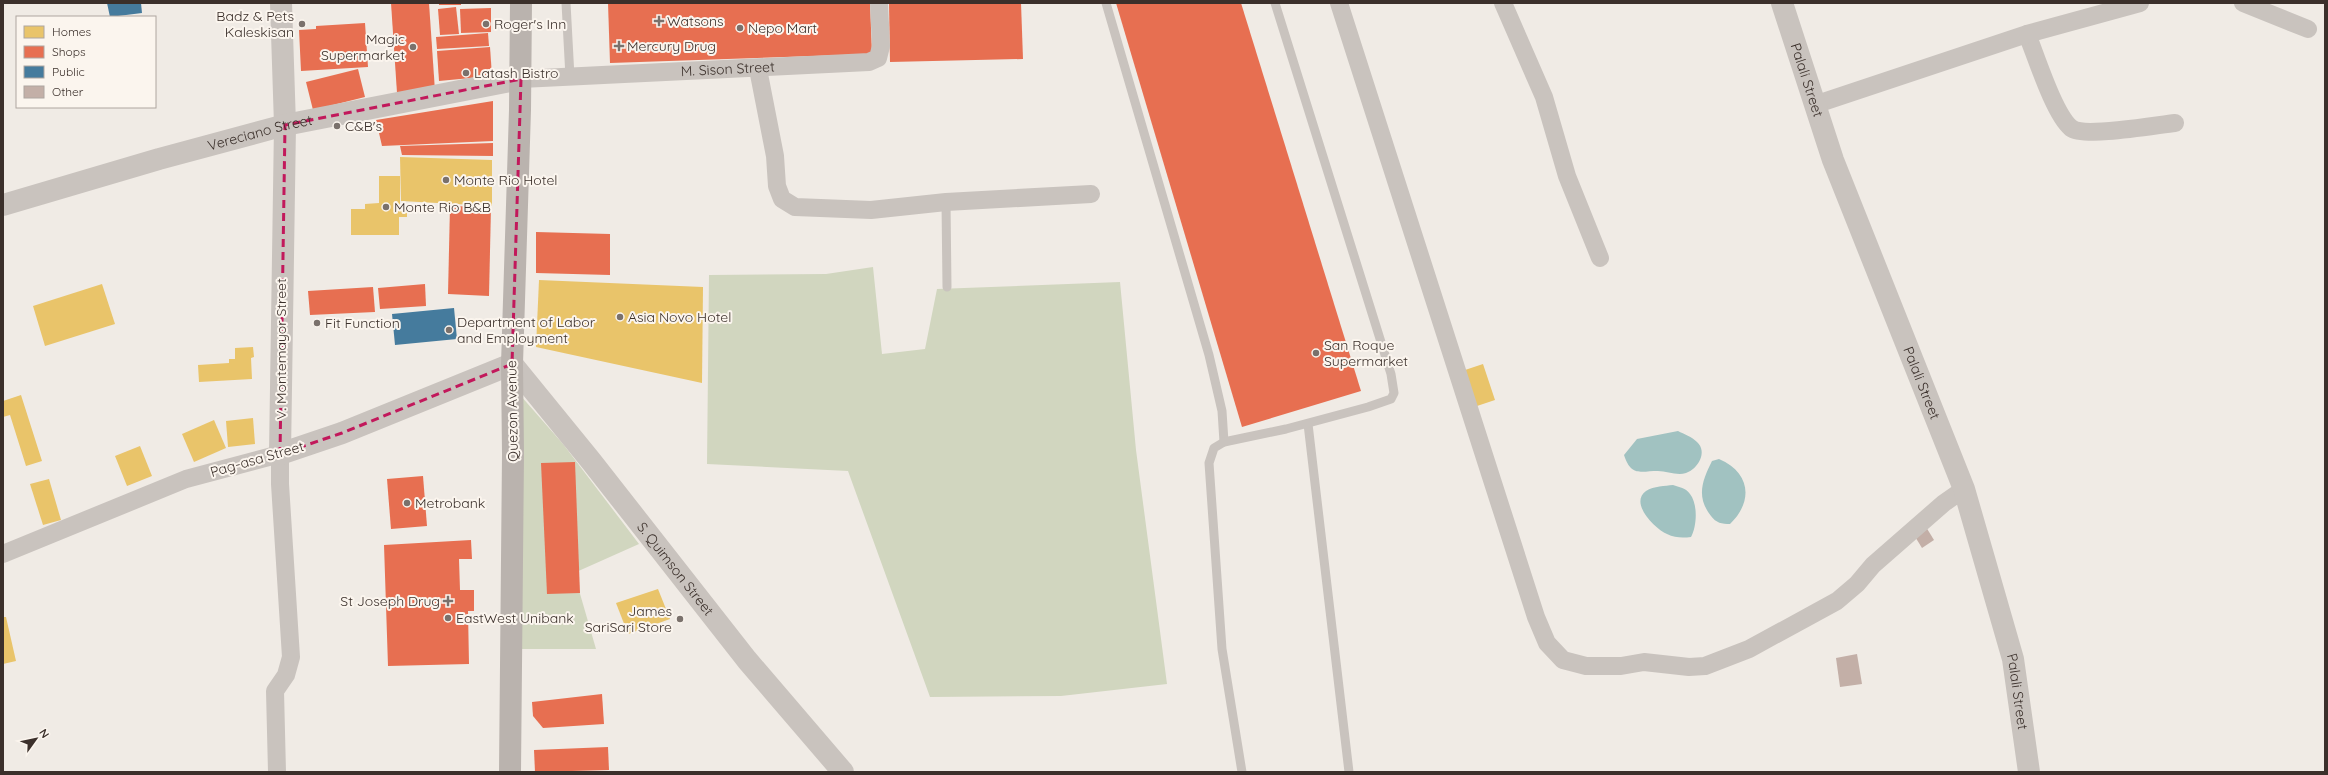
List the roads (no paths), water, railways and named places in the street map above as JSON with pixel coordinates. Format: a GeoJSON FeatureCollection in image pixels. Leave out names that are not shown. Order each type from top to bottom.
{"type":"FeatureCollection","features":[{"type":"Feature","properties":{"kind":"main road","name":"Quezon Avenue"},"geometry":{"type":"LineString","coordinates":[[510,772],[513,454],[512,364],[521,79],[521,3]]}},
{"type":"Feature","properties":{"kind":"street","name":"V. Montemayor Street"},"geometry":{"type":"LineString","coordinates":[[277,772],[275,692],[286,675],[291,657],[280,484],[285,125],[281,3]]}},
{"type":"Feature","properties":{"kind":"street","name":"M. Sison Street"},"geometry":{"type":"LineString","coordinates":[[521,79],[758,69],[869,62],[878,58],[881,46],[879,3]]}},
{"type":"Feature","properties":{"kind":"street"},"geometry":{"type":"LineString","coordinates":[[1339,3],[1536,617],[1547,643],[1555,654],[1563,660],[1586,666],[1621,666],[1644,662],[1705,666],[1749,649],[1837,601],[1857,584],[1873,565],[1944,503],[1964,489]]}},
{"type":"Feature","properties":{"kind":"street"},"geometry":{"type":"LineString","coordinates":[[1503,3],[1544,97],[1567,176],[1600,258]]}},
{"type":"Feature","properties":{"kind":"street","name":"Palali Street"},"geometry":{"type":"LineString","coordinates":[[1782,3],[1833,160],[1964,489],[2013,659],[2029,772]]}},
{"type":"Feature","properties":{"kind":"street"},"geometry":{"type":"LineString","coordinates":[[1814,105],[2027,34],[2135,3]]}},
{"type":"Feature","properties":{"kind":"street"},"geometry":{"type":"LineString","coordinates":[[2243,3],[2308,29]]}},
{"type":"Feature","properties":{"kind":"street"},"geometry":{"type":"LineString","coordinates":[[2027,34],[2048,88],[2065,120],[2071,128],[2093,132],[2175,122]]}},
{"type":"Feature","properties":{"kind":"street"},"geometry":{"type":"LineString","coordinates":[[758,69],[775,156],[777,186],[782,200],[795,207],[871,210],[946,202],[1091,194]]}},
{"type":"Feature","properties":{"kind":"street","name":"Vereciano Street"},"geometry":{"type":"LineString","coordinates":[[3,205],[159,159],[285,125],[521,79]]}},
{"type":"Feature","properties":{"kind":"street","name":"Pag-asa Street"},"geometry":{"type":"LineString","coordinates":[[3,554],[186,479],[280,454],[342,433],[512,364]]}},
{"type":"Feature","properties":{"kind":"street","name":"S. Quimson Street"},"geometry":{"type":"LineString","coordinates":[[512,364],[591,461],[747,660],[843,772]]}},
{"type":"Feature","properties":{"kind":"lane"},"geometry":{"type":"LineString","coordinates":[[566,3],[570,77]]}},
{"type":"Feature","properties":{"kind":"lane"},"geometry":{"type":"LineString","coordinates":[[1106,3],[1209,354],[1222,411],[1224,442]]}},
{"type":"Feature","properties":{"kind":"lane"},"geometry":{"type":"LineString","coordinates":[[1242,772],[1222,649],[1210,496],[1209,463],[1214,448],[1224,442],[1308,424],[1368,407],[1391,399],[1394,393],[1394,386],[1275,3]]}},
{"type":"Feature","properties":{"kind":"lane"},"geometry":{"type":"LineString","coordinates":[[946,202],[947,287]]}},
{"type":"Feature","properties":{"kind":"lane"},"geometry":{"type":"LineString","coordinates":[[1308,424],[1349,772]]}},
{"type":"Feature","properties":{"kind":"water"},"geometry":{"type":"Polygon","coordinates":[[[1678,431],[1695,440],[1702,450],[1702,455],[1698,464],[1690,471],[1683,474],[1658,471],[1642,472],[1633,470],[1630,467],[1624,455],[1637,439],[1678,431]]]}},
{"type":"Feature","properties":{"kind":"water"},"geometry":{"type":"Polygon","coordinates":[[[1719,459],[1737,471],[1745,488],[1743,506],[1738,515],[1730,524],[1719,523],[1715,520],[1706,509],[1703,502],[1703,482],[1708,468],[1712,461],[1719,459]]]}},
{"type":"Feature","properties":{"kind":"water"},"geometry":{"type":"Polygon","coordinates":[[[1673,485],[1686,490],[1693,498],[1696,515],[1691,537],[1676,537],[1662,531],[1656,527],[1642,509],[1640,502],[1646,491],[1656,487],[1673,485]]]}},
{"type":"Feature","properties":{"kind":"place","name":"Watsons"},"geometry":{"type":"Point","coordinates":[659,21]}},
{"type":"Feature","properties":{"kind":"place","name":"Badz & Pets Kaleskisan"},"geometry":{"type":"Point","coordinates":[302,24]}},
{"type":"Feature","properties":{"kind":"place","name":"Roger's Inn"},"geometry":{"type":"Point","coordinates":[486,24]}},
{"type":"Feature","properties":{"kind":"place","name":"Nepo Mart"},"geometry":{"type":"Point","coordinates":[740,28]}},
{"type":"Feature","properties":{"kind":"place","name":"Mercury Drug"},"geometry":{"type":"Point","coordinates":[619,46]}},
{"type":"Feature","properties":{"kind":"place","name":"Magic Supermarket"},"geometry":{"type":"Point","coordinates":[413,47]}},
{"type":"Feature","properties":{"kind":"place","name":"Latash Bistro"},"geometry":{"type":"Point","coordinates":[466,73]}},
{"type":"Feature","properties":{"kind":"place","name":"C&B's"},"geometry":{"type":"Point","coordinates":[337,126]}},
{"type":"Feature","properties":{"kind":"place","name":"Monte Rio Hotel"},"geometry":{"type":"Point","coordinates":[446,180]}},
{"type":"Feature","properties":{"kind":"place","name":"Monte Rio B&B"},"geometry":{"type":"Point","coordinates":[386,207]}},
{"type":"Feature","properties":{"kind":"place","name":"Asia Novo Hotel"},"geometry":{"type":"Point","coordinates":[620,317]}},
{"type":"Feature","properties":{"kind":"place","name":"Fit Function"},"geometry":{"type":"Point","coordinates":[317,323]}},
{"type":"Feature","properties":{"kind":"place","name":"Department of Labor and Employment"},"geometry":{"type":"Point","coordinates":[449,330]}},
{"type":"Feature","properties":{"kind":"place","name":"San Roque Supermarket"},"geometry":{"type":"Point","coordinates":[1316,353]}},
{"type":"Feature","properties":{"kind":"place","name":"Metrobank"},"geometry":{"type":"Point","coordinates":[407,503]}},
{"type":"Feature","properties":{"kind":"place","name":"St Joseph Drug"},"geometry":{"type":"Point","coordinates":[448,601]}},
{"type":"Feature","properties":{"kind":"place","name":"EastWest Unibank"},"geometry":{"type":"Point","coordinates":[448,618]}},
{"type":"Feature","properties":{"kind":"place","name":"James SariSari Store"},"geometry":{"type":"Point","coordinates":[680,619]}}]}
